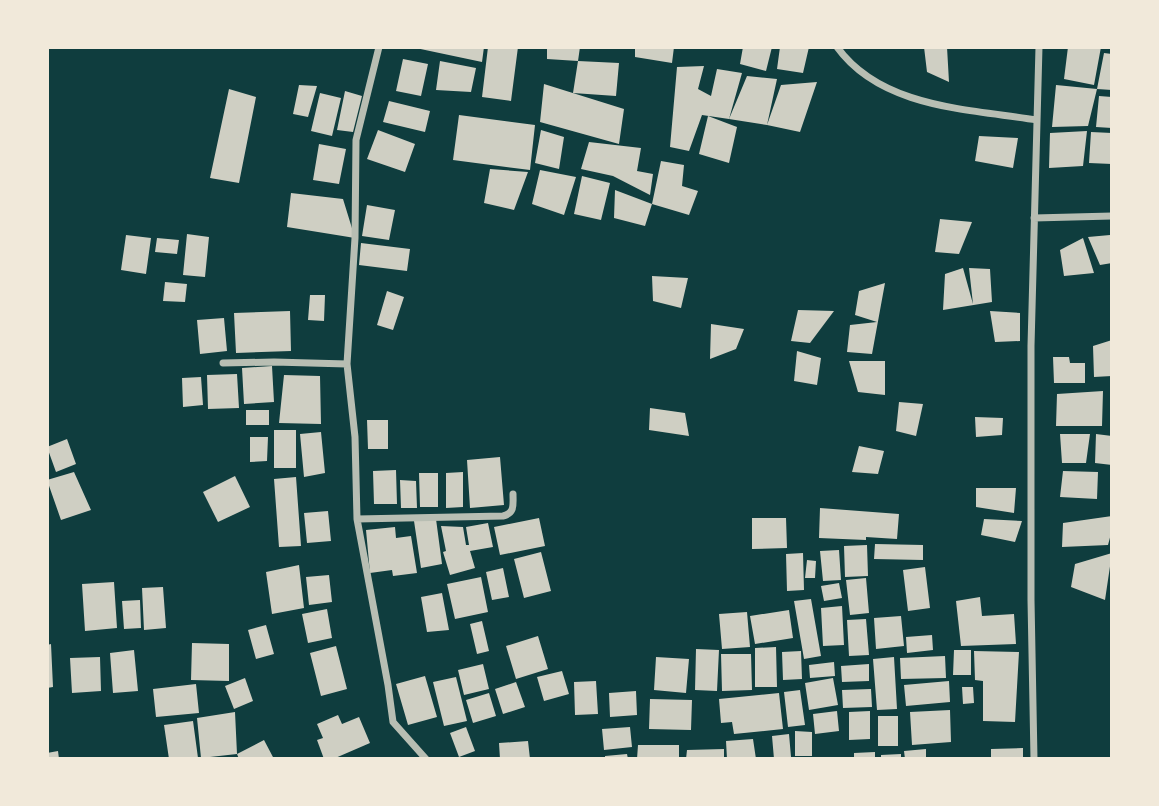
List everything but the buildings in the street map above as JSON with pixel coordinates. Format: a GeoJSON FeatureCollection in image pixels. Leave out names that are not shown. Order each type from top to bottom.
{"type":"FeatureCollection","features":[{"type":"Feature","properties":{"kind":"street"},"geometry":{"type":"LineString","coordinates":[[379,47],[356,140],[355,238],[347,364],[355,437],[357,519],[393,722],[426,759]]}},
{"type":"Feature","properties":{"kind":"street"},"geometry":{"type":"LineString","coordinates":[[837,47],[860,73],[922,102],[1037,120]]}},
{"type":"Feature","properties":{"kind":"street"},"geometry":{"type":"LineString","coordinates":[[1034,759],[1030,474],[1039,47]]}},
{"type":"Feature","properties":{"kind":"street"},"geometry":{"type":"LineString","coordinates":[[1034,218],[1112,216]]}},
{"type":"Feature","properties":{"kind":"street"},"geometry":{"type":"LineString","coordinates":[[223,363],[347,364]]}},
{"type":"Feature","properties":{"kind":"street"},"geometry":{"type":"LineString","coordinates":[[357,519],[503,516],[513,510],[513,494]]}}]}
